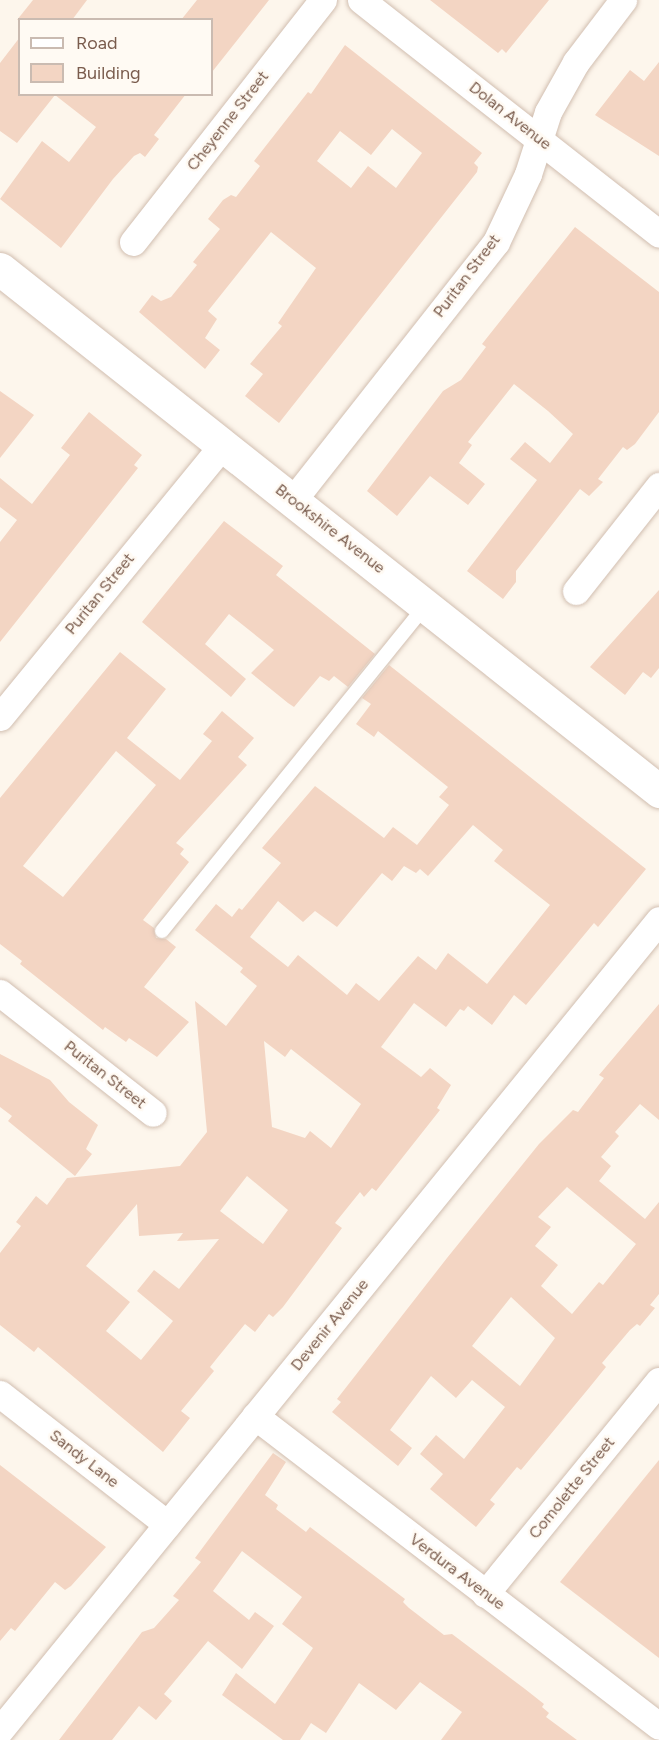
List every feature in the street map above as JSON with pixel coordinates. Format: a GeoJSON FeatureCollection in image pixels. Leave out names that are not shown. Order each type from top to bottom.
{"type":"FeatureCollection","features":[{"type":"Feature","properties":{"kind":"street","name":"Cheyenne Street"},"geometry":{"type":"LineString","coordinates":[[134,242],[323,0]]}},
{"type":"Feature","properties":{"kind":"street","name":"Dolan Avenue"},"geometry":{"type":"LineString","coordinates":[[361,0],[659,234]]}},
{"type":"Feature","properties":{"kind":"street","name":"Puritan Street"},"geometry":{"type":"LineString","coordinates":[[293,500],[496,242],[528,174],[548,112],[576,62],[623,0]]}},
{"type":"Feature","properties":{"kind":"street","name":"Brookshire Avenue"},"geometry":{"type":"LineString","coordinates":[[0,269],[659,791]]}},
{"type":"Feature","properties":{"kind":"street","name":"Puritan Street"},"geometry":{"type":"LineString","coordinates":[[4,705],[223,445]]}},
{"type":"Feature","properties":{"kind":"street"},"geometry":{"type":"LineString","coordinates":[[576,591],[659,486]]}},
{"type":"Feature","properties":{"kind":"street","name":"Devenir Avenue"},"geometry":{"type":"LineString","coordinates":[[0,1730],[659,920]]}},
{"type":"Feature","properties":{"kind":"street","name":"Puritan Street"},"geometry":{"type":"LineString","coordinates":[[0,993],[153,1113]]}},
{"type":"Feature","properties":{"kind":"street","name":"Comolette Street"},"geometry":{"type":"LineString","coordinates":[[485,1594],[659,1381]]}},
{"type":"Feature","properties":{"kind":"street","name":"Sandy Lane"},"geometry":{"type":"LineString","coordinates":[[0,1394],[167,1524]]}},
{"type":"Feature","properties":{"kind":"street","name":"Verdura Avenue"},"geometry":{"type":"LineString","coordinates":[[255,1416],[659,1726]]}},
{"type":"Feature","properties":{"kind":"lane"},"geometry":{"type":"LineString","coordinates":[[162,931],[426,606]]}},
{"type":"Feature","properties":{"kind":"building"},"geometry":{"type":"Polygon","coordinates":[[[33,0],[87,0],[74,18],[19,18],[33,0]]]}},
{"type":"Feature","properties":{"kind":"building"},"geometry":{"type":"Polygon","coordinates":[[[197,0],[269,0],[213,71],[213,18],[183,18],[197,0]]]}},
{"type":"Feature","properties":{"kind":"building"},"geometry":{"type":"Polygon","coordinates":[[[430,0],[549,0],[506,53],[502,49],[498,53],[430,0]]]}},
{"type":"Feature","properties":{"kind":"building"},"geometry":{"type":"Polygon","coordinates":[[[18,40],[18,96],[54,96],[17,143],[0,131],[0,63],[18,40]]]}},
{"type":"Feature","properties":{"kind":"building"},"geometry":{"type":"Polygon","coordinates":[[[345,45],[482,153],[474,163],[478,167],[477,172],[279,423],[245,396],[263,374],[250,364],[282,326],[278,323],[316,268],[271,232],[208,311],[217,319],[205,338],[220,350],[205,369],[139,312],[152,295],[161,301],[171,297],[197,265],[193,262],[220,229],[208,219],[223,200],[231,195],[236,197],[260,166],[254,161],[308,92],[311,94],[345,45]],[[392,129],[371,155],[340,131],[317,161],[351,188],[368,166],[396,188],[422,153],[392,129]]]}},
{"type":"Feature","properties":{"kind":"building"},"geometry":{"type":"Polygon","coordinates":[[[659,62],[659,156],[595,115],[630,70],[644,81],[659,62]]]}},
{"type":"Feature","properties":{"kind":"building"},"geometry":{"type":"Polygon","coordinates":[[[56,96],[184,96],[154,135],[159,139],[145,157],[140,153],[134,156],[113,179],[61,248],[0,199],[42,141],[69,162],[96,127],[56,96]]]}},
{"type":"Feature","properties":{"kind":"building"},"geometry":{"type":"Polygon","coordinates":[[[575,227],[659,292],[659,412],[635,444],[627,450],[623,447],[598,479],[603,482],[589,496],[580,489],[516,571],[516,582],[503,599],[467,571],[537,480],[510,459],[525,442],[550,463],[573,434],[514,384],[468,442],[472,445],[459,463],[485,484],[468,505],[430,476],[397,516],[367,491],[443,391],[461,380],[486,347],[482,344],[575,227]]]}},
{"type":"Feature","properties":{"kind":"building"},"geometry":{"type":"Polygon","coordinates":[[[0,391],[34,415],[0,458],[0,391]]]}},
{"type":"Feature","properties":{"kind":"building"},"geometry":{"type":"Polygon","coordinates":[[[89,412],[142,455],[134,465],[138,468],[0,642],[0,542],[17,520],[0,507],[0,478],[32,504],[70,455],[61,448],[89,412]]]}},
{"type":"Feature","properties":{"kind":"building"},"geometry":{"type":"Polygon","coordinates":[[[224,521],[283,566],[276,575],[375,654],[348,687],[334,676],[329,681],[320,676],[294,707],[251,673],[274,650],[229,614],[205,644],[246,679],[231,697],[142,622],[224,521]]]}},
{"type":"Feature","properties":{"kind":"building"},"geometry":{"type":"Polygon","coordinates":[[[659,590],[659,668],[651,678],[643,672],[625,695],[590,667],[659,590]]]}},
{"type":"Feature","properties":{"kind":"building"},"geometry":{"type":"Polygon","coordinates":[[[120,652],[166,689],[127,738],[180,780],[212,741],[203,734],[222,711],[254,738],[238,757],[247,765],[176,843],[184,849],[180,854],[189,862],[143,920],[154,928],[156,938],[166,939],[176,947],[144,987],[189,1022],[157,1057],[129,1038],[126,1042],[105,1027],[103,1030],[20,964],[22,961],[0,944],[0,798],[120,652]],[[116,751],[23,866],[63,897],[156,785],[116,751]]]}},
{"type":"Feature","properties":{"kind":"building"},"geometry":{"type":"Polygon","coordinates":[[[389,665],[646,869],[598,927],[594,923],[526,1005],[514,995],[492,1025],[468,1006],[464,1011],[460,1009],[446,1027],[414,1003],[381,1047],[421,1077],[430,1068],[451,1085],[437,1108],[440,1110],[376,1191],[372,1188],[364,1197],[360,1192],[335,1223],[342,1228],[283,1307],[273,1317],[269,1314],[255,1332],[245,1324],[218,1357],[210,1367],[214,1371],[181,1411],[190,1418],[163,1452],[38,1347],[34,1352],[0,1325],[0,1253],[21,1226],[16,1222],[36,1196],[47,1205],[67,1178],[180,1166],[207,1132],[195,1001],[226,1026],[257,986],[240,972],[243,968],[195,930],[216,904],[232,917],[239,908],[242,910],[281,863],[262,848],[315,786],[384,838],[393,827],[417,845],[449,805],[439,797],[448,787],[378,731],[374,737],[356,724],[371,704],[362,698],[389,665]],[[473,825],[428,876],[420,869],[416,873],[404,866],[392,881],[382,873],[337,927],[315,911],[303,922],[278,901],[250,937],[288,967],[298,955],[347,995],[356,983],[379,1001],[418,956],[436,970],[448,953],[487,984],[550,905],[494,861],[503,850],[473,825]],[[264,1041],[272,1127],[305,1138],[310,1131],[331,1148],[361,1104],[291,1049],[285,1057],[264,1041]],[[247,1176],[220,1211],[263,1244],[288,1210],[247,1176]],[[137,1204],[86,1266],[130,1302],[106,1331],[141,1360],[173,1321],[137,1291],[154,1270],[179,1289],[219,1239],[177,1241],[183,1233],[139,1236],[137,1204]]]}},
{"type":"Feature","properties":{"kind":"building"},"geometry":{"type":"Polygon","coordinates":[[[659,1004],[659,1120],[640,1104],[615,1132],[619,1136],[601,1157],[611,1166],[599,1181],[645,1219],[659,1202],[659,1294],[650,1305],[655,1308],[640,1326],[637,1324],[630,1330],[602,1363],[606,1367],[589,1388],[521,1470],[517,1467],[490,1500],[495,1504],[476,1527],[430,1489],[443,1474],[420,1454],[436,1435],[464,1459],[505,1407],[472,1380],[456,1398],[431,1376],[390,1430],[412,1448],[398,1466],[332,1412],[341,1402],[337,1399],[539,1144],[573,1110],[578,1112],[604,1078],[599,1075],[659,1004]],[[567,1187],[538,1217],[551,1227],[535,1246],[558,1265],[541,1286],[572,1314],[599,1282],[603,1285],[636,1244],[567,1187]],[[511,1297],[472,1346],[520,1386],[555,1338],[511,1297]]]}},
{"type":"Feature","properties":{"kind":"building"},"geometry":{"type":"Polygon","coordinates":[[[0,1054],[50,1080],[69,1102],[98,1125],[86,1149],[92,1154],[75,1176],[8,1121],[12,1116],[0,1107],[0,1054]]]}},
{"type":"Feature","properties":{"kind":"building"},"geometry":{"type":"Polygon","coordinates":[[[273,1453],[286,1462],[265,1495],[278,1505],[276,1509],[306,1532],[310,1527],[405,1599],[403,1602],[409,1608],[444,1635],[452,1634],[525,1689],[544,1704],[542,1707],[549,1713],[546,1717],[577,1740],[441,1740],[462,1712],[420,1682],[396,1710],[359,1683],[326,1733],[311,1723],[300,1740],[283,1740],[222,1695],[236,1673],[275,1704],[313,1648],[282,1624],[302,1597],[242,1551],[213,1591],[249,1620],[255,1612],[274,1626],[242,1669],[208,1641],[164,1694],[172,1701],[156,1720],[139,1706],[112,1740],[59,1740],[142,1632],[154,1628],[179,1600],[173,1596],[201,1562],[195,1558],[273,1453]]]}},
{"type":"Feature","properties":{"kind":"building"},"geometry":{"type":"Polygon","coordinates":[[[659,1460],[659,1658],[560,1582],[659,1460]]]}},
{"type":"Feature","properties":{"kind":"building"},"geometry":{"type":"Polygon","coordinates":[[[0,1465],[106,1547],[71,1586],[65,1590],[55,1582],[15,1631],[11,1628],[0,1641],[0,1465]]]}}]}
